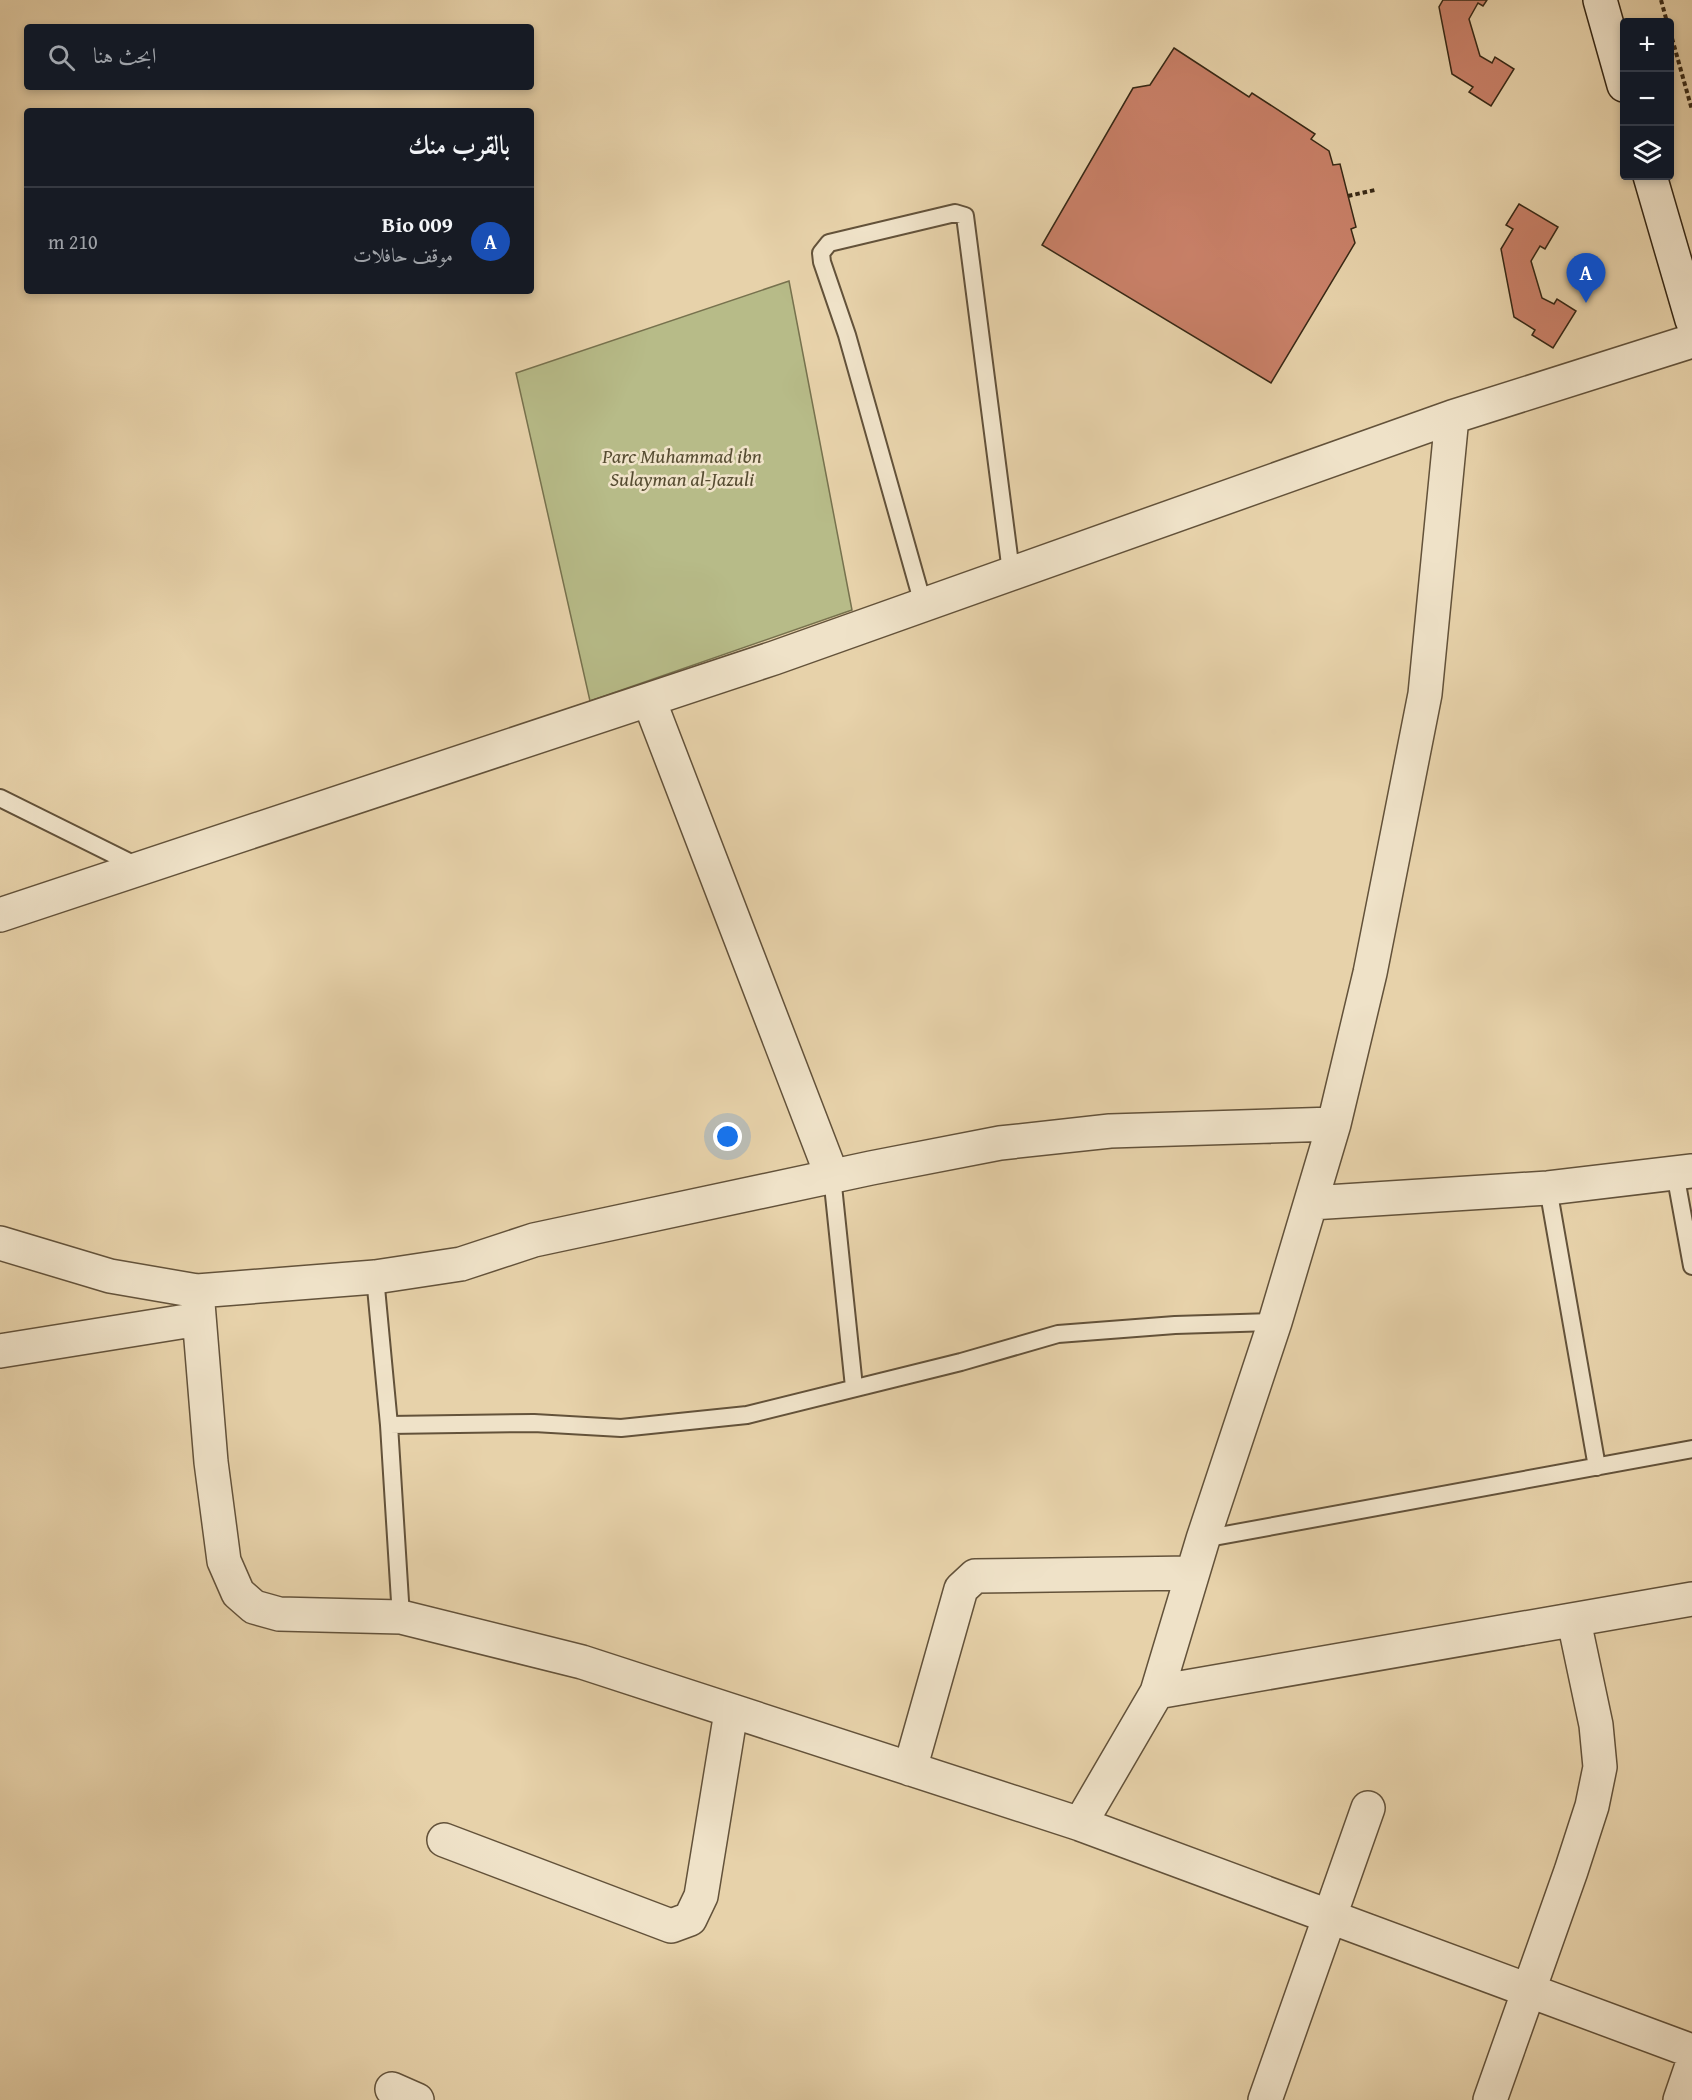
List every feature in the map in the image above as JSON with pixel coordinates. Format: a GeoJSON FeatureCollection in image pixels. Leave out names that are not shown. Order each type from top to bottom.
{"type":"FeatureCollection","features":[{"type":"Feature","properties":{"kind":"street"},"geometry":{"type":"LineString","coordinates":[[1600,0],[1620,72]]}},
{"type":"Feature","properties":{"kind":"street"},"geometry":{"type":"LineString","coordinates":[[1651,180],[1692,320]]}},
{"type":"Feature","properties":{"kind":"street"},"geometry":{"type":"LineString","coordinates":[[0,915],[649,700],[1452,417],[1692,341]]}},
{"type":"Feature","properties":{"kind":"street"},"geometry":{"type":"LineString","coordinates":[[1080,1824],[1157,1692],[1192,1573],[1275,1322],[1334,1124],[1370,973],[1425,694],[1452,417]]}},
{"type":"Feature","properties":{"kind":"street"},"geometry":{"type":"LineString","coordinates":[[649,700],[832,1176]]}},
{"type":"Feature","properties":{"kind":"street"},"geometry":{"type":"LineString","coordinates":[[0,1351],[198,1305],[461,1264],[534,1240],[832,1176],[1000,1143],[1110,1131],[1334,1124]]}},
{"type":"Feature","properties":{"kind":"street"},"geometry":{"type":"LineString","coordinates":[[1311,1203],[1548,1188],[1683,1172]]}},
{"type":"Feature","properties":{"kind":"street"},"geometry":{"type":"LineString","coordinates":[[0,1243],[198,1305]]}},
{"type":"Feature","properties":{"kind":"street"},"geometry":{"type":"LineString","coordinates":[[198,1305],[211,1462],[224,1561],[238,1593],[254,1607],[279,1614],[401,1617],[582,1662],[1080,1824],[1692,2051]]}},
{"type":"Feature","properties":{"kind":"street"},"geometry":{"type":"LineString","coordinates":[[910,1769],[961,1589],[975,1576],[1192,1573]]}},
{"type":"Feature","properties":{"kind":"street"},"geometry":{"type":"LineString","coordinates":[[1157,1692],[1692,1599]]}},
{"type":"Feature","properties":{"kind":"street"},"geometry":{"type":"LineString","coordinates":[[1490,2100],[1592,1806],[1600,1767],[1596,1725],[1575,1621]]}},
{"type":"Feature","properties":{"kind":"street"},"geometry":{"type":"LineString","coordinates":[[444,1840],[671,1926],[690,1919],[701,1896],[731,1712]]}},
{"type":"Feature","properties":{"kind":"street"},"geometry":{"type":"LineString","coordinates":[[1265,2100],[1368,1808]]}},
{"type":"Feature","properties":{"kind":"street"},"geometry":{"type":"LineString","coordinates":[[1680,2100],[1692,2065]]}},
{"type":"Feature","properties":{"kind":"lane"},"geometry":{"type":"LineString","coordinates":[[923,603],[850,346],[822,262],[821,253],[829,243],[955,213],[964,216],[1011,572]]}},
{"type":"Feature","properties":{"kind":"lane"},"geometry":{"type":"LineString","coordinates":[[0,798],[142,869]]}},
{"type":"Feature","properties":{"kind":"lane"},"geometry":{"type":"LineString","coordinates":[[1683,1172],[1692,1266]]}},
{"type":"Feature","properties":{"kind":"lane"},"geometry":{"type":"LineString","coordinates":[[832,1176],[854,1386]]}},
{"type":"Feature","properties":{"kind":"lane"},"geometry":{"type":"LineString","coordinates":[[1548,1188],[1598,1467]]}},
{"type":"Feature","properties":{"kind":"lane"},"geometry":{"type":"LineString","coordinates":[[375,1277],[389,1425],[401,1617]]}},
{"type":"Feature","properties":{"kind":"lane"},"geometry":{"type":"LineString","coordinates":[[389,1425],[534,1423],[621,1428],[747,1415],[854,1386],[961,1362],[1058,1334],[1175,1325],[1275,1322]]}},
{"type":"Feature","properties":{"kind":"lane"},"geometry":{"type":"LineString","coordinates":[[1203,1539],[1692,1449]]}},
{"type":"Feature","properties":{"kind":"path"},"geometry":{"type":"LineString","coordinates":[[1660,0],[1666,18]]}},
{"type":"Feature","properties":{"kind":"path"},"geometry":{"type":"LineString","coordinates":[[1674,45],[1692,110]]}},
{"type":"Feature","properties":{"kind":"path"},"geometry":{"type":"LineString","coordinates":[[1348,196],[1374,190]]}},
{"type":"Feature","properties":{"kind":"green space","name":"Parc Muhammad ibn Sulayman al-Jazuli"},"geometry":{"type":"Polygon","coordinates":[[[789,281],[852,610],[590,701],[516,373],[789,281]]]}},
{"type":"Feature","properties":{"kind":"building"},"geometry":{"type":"Polygon","coordinates":[[[1443,0],[1487,0],[1483,6],[1478,3],[1469,19],[1480,56],[1492,63],[1495,57],[1514,69],[1491,106],[1469,92],[1473,87],[1452,74],[1439,7],[1443,0]]]}},
{"type":"Feature","properties":{"kind":"building"},"geometry":{"type":"Polygon","coordinates":[[[1174,48],[1249,97],[1252,93],[1315,134],[1311,139],[1329,151],[1333,165],[1340,164],[1356,227],[1351,229],[1355,243],[1271,383],[1042,245],[1133,88],[1150,85],[1174,48]]]}},
{"type":"Feature","properties":{"kind":"building"},"geometry":{"type":"Polygon","coordinates":[[[1519,204],[1558,227],[1545,249],[1540,246],[1531,261],[1542,298],[1554,304],[1557,299],[1576,311],[1553,348],[1532,335],[1535,330],[1514,317],[1501,249],[1513,229],[1506,225],[1519,204]]]}},
{"type":"Feature","properties":{"kind":"place","name":"Bio 009"},"geometry":{"type":"Point","coordinates":[1586,303]}}]}
